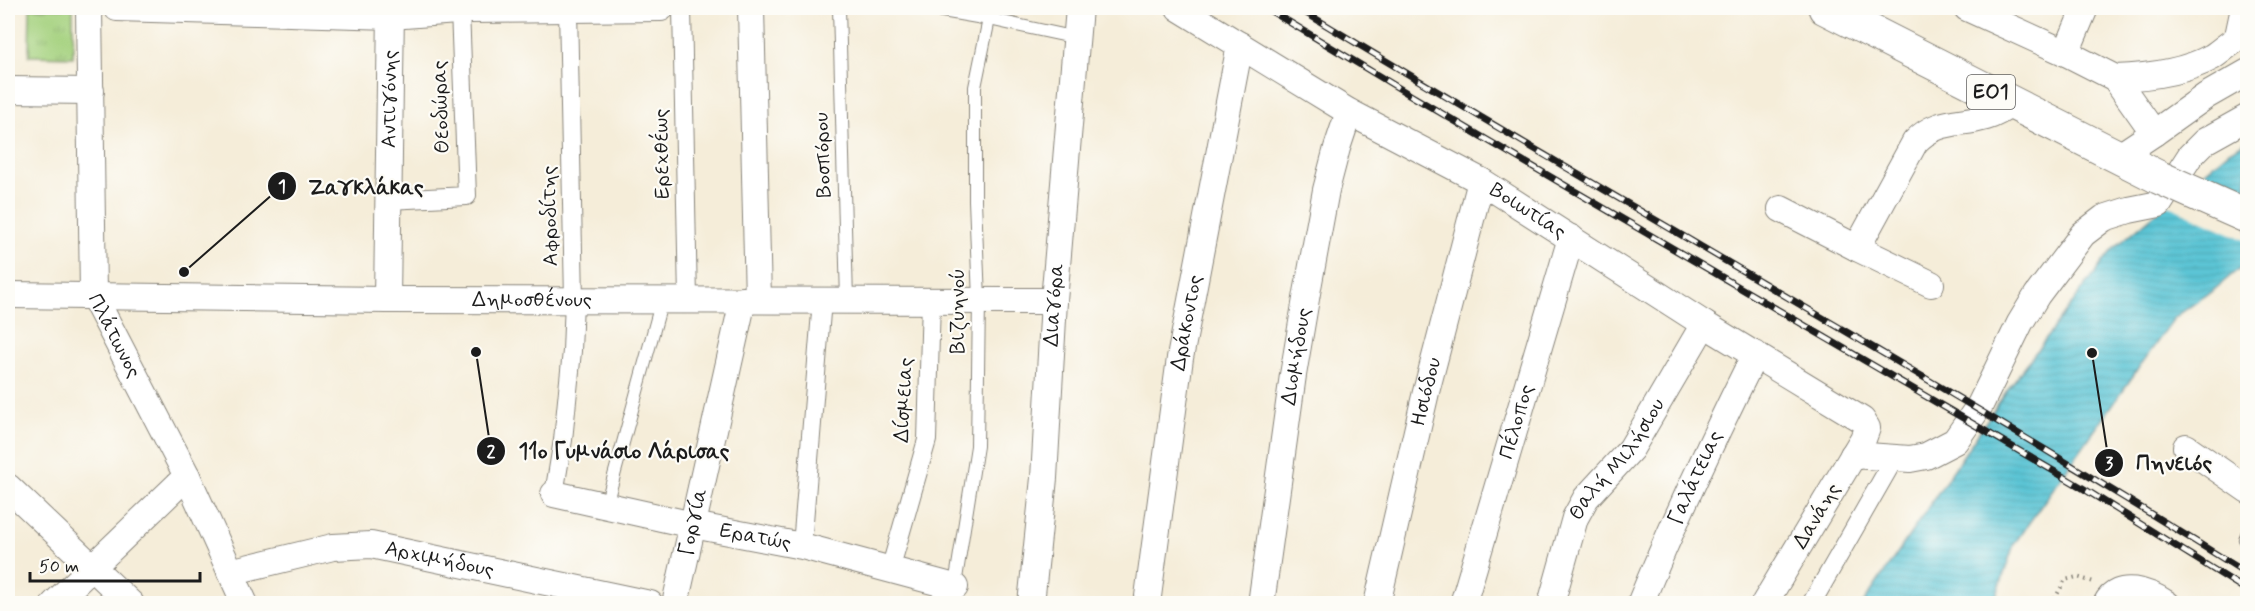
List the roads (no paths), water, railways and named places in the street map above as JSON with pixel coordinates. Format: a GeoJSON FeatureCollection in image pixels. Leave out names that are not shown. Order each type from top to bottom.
{"type":"FeatureCollection","features":[{"type":"Feature","properties":{"kind":"main road","name":"ΕΟ1"},"geometry":{"type":"LineString","coordinates":[[1825,8],[2158,177],[2247,217]]}},
{"type":"Feature","properties":{"kind":"street","name":"Πλάτωνος"},"geometry":{"type":"LineString","coordinates":[[89,8],[93,295],[187,476],[245,603]]}},
{"type":"Feature","properties":{"kind":"street"},"geometry":{"type":"LineString","coordinates":[[117,8],[391,12],[467,9],[661,8]]}},
{"type":"Feature","properties":{"kind":"street","name":"Αφροδίτης"},"geometry":{"type":"LineString","coordinates":[[554,494],[570,388],[574,300],[568,8]]}},
{"type":"Feature","properties":{"kind":"street","name":"Ερεχθέως"},"geometry":{"type":"LineString","coordinates":[[682,8],[688,300]]}},
{"type":"Feature","properties":{"kind":"street","name":"Γοργία"},"geometry":{"type":"LineString","coordinates":[[675,603],[751,300],[751,8]]}},
{"type":"Feature","properties":{"kind":"street","name":"Διαγόρα"},"geometry":{"type":"LineString","coordinates":[[1031,603],[1044,478],[1054,301],[1079,8]]}},
{"type":"Feature","properties":{"kind":"street","name":"Βοιωτίας"},"geometry":{"type":"LineString","coordinates":[[1179,8],[1349,112],[1481,182],[1704,324],[1859,417],[1867,428]]}},
{"type":"Feature","properties":{"kind":"street"},"geometry":{"type":"LineString","coordinates":[[1967,8],[2115,78],[2154,133]]}},
{"type":"Feature","properties":{"kind":"street"},"geometry":{"type":"LineString","coordinates":[[2066,53],[2085,8]]}},
{"type":"Feature","properties":{"kind":"street"},"geometry":{"type":"LineString","coordinates":[[2115,78],[2145,77],[2190,65],[2212,56],[2243,35],[2244,8]]}},
{"type":"Feature","properties":{"kind":"street","name":"Θεοδώρας"},"geometry":{"type":"LineString","coordinates":[[389,200],[467,196],[467,9]]}},
{"type":"Feature","properties":{"kind":"street","name":"Αντιγόνης"},"geometry":{"type":"LineString","coordinates":[[387,300],[391,12]]}},
{"type":"Feature","properties":{"kind":"street","name":"Δράκοντος"},"geometry":{"type":"LineString","coordinates":[[1147,603],[1180,358],[1240,45]]}},
{"type":"Feature","properties":{"kind":"street"},"geometry":{"type":"LineString","coordinates":[[2118,157],[2206,96],[2247,72]]}},
{"type":"Feature","properties":{"kind":"street"},"geometry":{"type":"LineString","coordinates":[[8,90],[91,91]]}},
{"type":"Feature","properties":{"kind":"street"},"geometry":{"type":"LineString","coordinates":[[1857,248],[1914,142],[1924,133],[1939,125],[1986,117],[2012,103]]}},
{"type":"Feature","properties":{"kind":"street","name":"Διομήδους"},"geometry":{"type":"LineString","coordinates":[[1261,603],[1291,387],[1307,293],[1326,190],[1349,112]]}},
{"type":"Feature","properties":{"kind":"street"},"geometry":{"type":"LineString","coordinates":[[1853,455],[1910,459],[1926,456],[1954,441],[1980,405],[2020,323],[2037,295],[2083,234],[2104,218],[2159,204],[2190,156],[2205,141],[2247,117]]}},
{"type":"Feature","properties":{"kind":"street","name":"Ησιόδου"},"geometry":{"type":"LineString","coordinates":[[1377,603],[1426,392],[1481,182]]}},
{"type":"Feature","properties":{"kind":"street"},"geometry":{"type":"LineString","coordinates":[[1781,209],[1931,284]]}},
{"type":"Feature","properties":{"kind":"street","name":"Πέλοπος"},"geometry":{"type":"LineString","coordinates":[[1463,603],[1571,238]]}},
{"type":"Feature","properties":{"kind":"street","name":"Δημοσθένους"},"geometry":{"type":"LineString","coordinates":[[8,296],[93,295],[387,300],[1054,301]]}},
{"type":"Feature","properties":{"kind":"street"},"geometry":{"type":"LineString","coordinates":[[802,546],[835,300]]}},
{"type":"Feature","properties":{"kind":"street","name":"Δίσμειας"},"geometry":{"type":"LineString","coordinates":[[890,570],[927,440],[931,300]]}},
{"type":"Feature","properties":{"kind":"street","name":"Θαλή Μιλήσιου"},"geometry":{"type":"LineString","coordinates":[[1551,603],[1575,518],[1586,498],[1631,449],[1704,324]]}},
{"type":"Feature","properties":{"kind":"street","name":"Γαλάτειας"},"geometry":{"type":"LineString","coordinates":[[1640,603],[1711,442],[1755,354]]}},
{"type":"Feature","properties":{"kind":"street","name":"Δανάης"},"geometry":{"type":"LineString","coordinates":[[1764,603],[1867,428]]}},
{"type":"Feature","properties":{"kind":"street"},"geometry":{"type":"LineString","coordinates":[[2186,447],[2247,490]]}},
{"type":"Feature","properties":{"kind":"street"},"geometry":{"type":"LineString","coordinates":[[1811,603],[1894,459]]}},
{"type":"Feature","properties":{"kind":"street"},"geometry":{"type":"LineString","coordinates":[[54,603],[187,476]]}},
{"type":"Feature","properties":{"kind":"street"},"geometry":{"type":"LineString","coordinates":[[8,487],[131,603]]}},
{"type":"Feature","properties":{"kind":"street","name":"Ερατώς"},"geometry":{"type":"LineString","coordinates":[[554,494],[693,525],[802,546],[890,570],[954,596]]}},
{"type":"Feature","properties":{"kind":"street","name":"Αρχιμήδους"},"geometry":{"type":"LineString","coordinates":[[230,572],[333,547],[371,545],[547,593],[650,603]]}},
{"type":"Feature","properties":{"kind":"street"},"geometry":{"type":"LineString","coordinates":[[2109,598],[2122,590],[2140,591],[2154,595],[2167,603]]}},
{"type":"Feature","properties":{"kind":"lane","name":"Βοσπόρου"},"geometry":{"type":"LineString","coordinates":[[835,300],[839,8]]}},
{"type":"Feature","properties":{"kind":"lane"},"geometry":{"type":"LineString","coordinates":[[925,8],[1077,38]]}},
{"type":"Feature","properties":{"kind":"lane","name":"Βιζυηνού"},"geometry":{"type":"LineString","coordinates":[[954,596],[977,446],[979,300],[975,200],[975,87],[989,19]]}},
{"type":"Feature","properties":{"kind":"lane"},"geometry":{"type":"LineString","coordinates":[[606,505],[662,300]]}},
{"type":"Feature","properties":{"kind":"lane"},"geometry":{"type":"LineString","coordinates":[[2247,532],[2245,539],[2247,541]]}},
{"type":"Feature","properties":{"kind":"water"},"geometry":{"type":"Polygon","coordinates":[[[2247,141],[2247,262],[2215,289],[2174,318],[2014,544],[1994,603],[1863,604],[2008,389],[2112,250],[2229,151],[2247,141]]]}},
{"type":"Feature","properties":{"kind":"railway"},"geometry":{"type":"LineString","coordinates":[[1266,8],[1412,96],[2081,487],[2248,591]]}},
{"type":"Feature","properties":{"kind":"railway"},"geometry":{"type":"LineString","coordinates":[[1298,8],[1893,359],[2248,574]]}},
{"type":"Feature","properties":{"kind":"place","name":"Ζαγκλάκας"},"geometry":{"type":"Point","coordinates":[184,272]}},
{"type":"Feature","properties":{"kind":"place","name":"11ο Γυμνάσιο Λάρισας"},"geometry":{"type":"Point","coordinates":[476,352]}},
{"type":"Feature","properties":{"kind":"place","name":"Πηνειός"},"geometry":{"type":"Point","coordinates":[2092,353]}}]}
